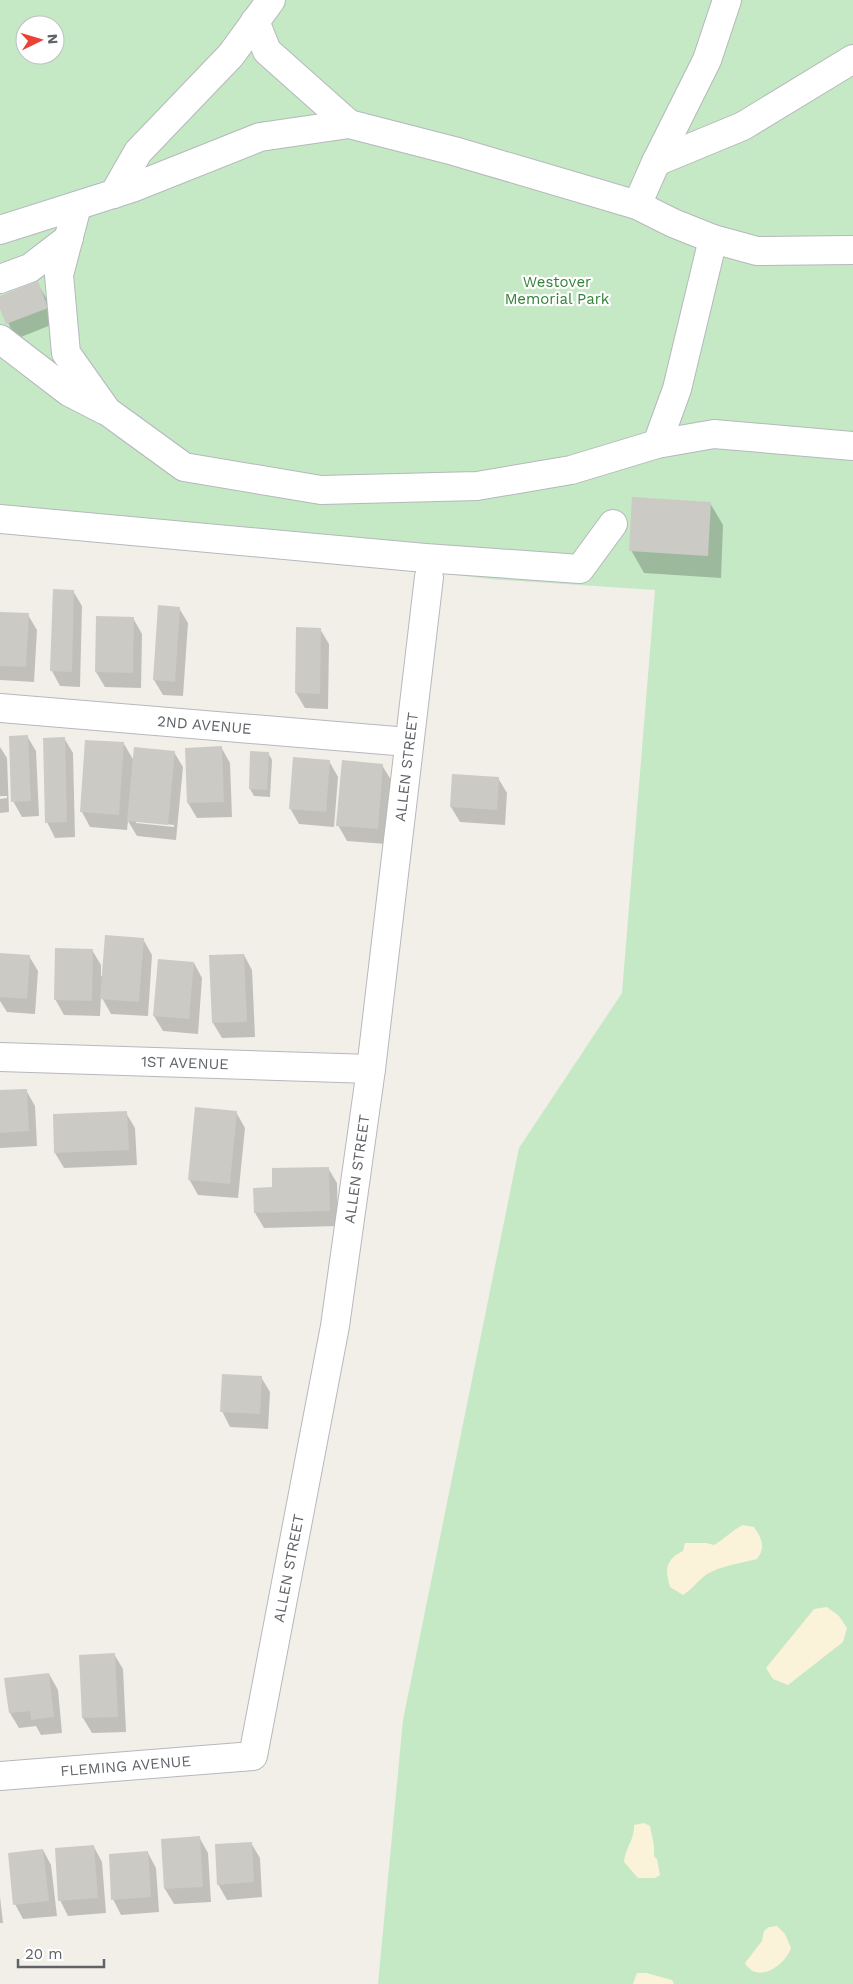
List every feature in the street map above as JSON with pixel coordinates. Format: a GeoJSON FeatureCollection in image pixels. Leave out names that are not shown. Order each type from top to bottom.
{"type":"FeatureCollection","features":[{"type":"Feature","properties":{"kind":"street"},"geometry":{"type":"LineString","coordinates":[[637,205],[656,162],[707,60],[728,0]]}},
{"type":"Feature","properties":{"kind":"street"},"geometry":{"type":"LineString","coordinates":[[263,11],[267,51],[349,124]]}},
{"type":"Feature","properties":{"kind":"street"},"geometry":{"type":"LineString","coordinates":[[114,194],[138,152],[231,55],[263,11]]}},
{"type":"Feature","properties":{"kind":"street"},"geometry":{"type":"LineString","coordinates":[[656,162],[743,126],[853,59]]}},
{"type":"Feature","properties":{"kind":"street"},"geometry":{"type":"LineString","coordinates":[[0,230],[114,194],[260,138],[349,124],[454,151],[637,205],[673,223],[713,239],[757,252],[853,250]]}},
{"type":"Feature","properties":{"kind":"street"},"geometry":{"type":"LineString","coordinates":[[77,206],[59,275],[66,353],[107,411]]}},
{"type":"Feature","properties":{"kind":"street"},"geometry":{"type":"LineString","coordinates":[[0,280],[30,268],[69,238]]}},
{"type":"Feature","properties":{"kind":"street"},"geometry":{"type":"LineString","coordinates":[[657,444],[677,389],[713,239]]}},
{"type":"Feature","properties":{"kind":"street"},"geometry":{"type":"LineString","coordinates":[[0,339],[69,392],[107,411],[184,467],[321,490],[477,486],[571,470],[657,444],[714,434],[853,446]]}},
{"type":"Feature","properties":{"kind":"street"},"geometry":{"type":"LineString","coordinates":[[0,519],[425,558],[580,569],[613,524]]}},
{"type":"Feature","properties":{"kind":"street","name":"ALLEN STREET"},"geometry":{"type":"LineString","coordinates":[[253,1756],[335,1326],[371,1069],[408,742],[429,577]]}},
{"type":"Feature","properties":{"kind":"street","name":"2ND AVENUE"},"geometry":{"type":"LineString","coordinates":[[0,708],[408,742]]}},
{"type":"Feature","properties":{"kind":"street","name":"1ST AVENUE"},"geometry":{"type":"LineString","coordinates":[[0,1057],[371,1069]]}},
{"type":"Feature","properties":{"kind":"street","name":"FLEMING AVENUE"},"geometry":{"type":"LineString","coordinates":[[0,1776],[253,1756]]}},
{"type":"Feature","properties":{"kind":"green space","name":"Westover Memorial Park"},"geometry":{"type":"Polygon","coordinates":[[[0,0],[853,0],[853,1984],[378,1984],[403,1720],[519,1148],[622,993],[655,590],[489,579],[360,563],[0,533],[0,0]]]}},
{"type":"Feature","properties":{"kind":"sand"},"geometry":{"type":"Polygon","coordinates":[[[743,1525],[754,1527],[761,1539],[762,1547],[757,1559],[713,1571],[704,1576],[683,1595],[670,1587],[667,1575],[668,1566],[677,1554],[683,1551],[685,1543],[714,1545],[743,1525]]]}},
{"type":"Feature","properties":{"kind":"sand"},"geometry":{"type":"Polygon","coordinates":[[[827,1607],[839,1616],[847,1628],[843,1642],[788,1685],[773,1679],[766,1668],[814,1609],[827,1607]]]}},
{"type":"Feature","properties":{"kind":"sand"},"geometry":{"type":"Polygon","coordinates":[[[644,1823],[650,1826],[654,1856],[657,1859],[660,1875],[655,1878],[638,1878],[624,1862],[633,1835],[634,1825],[644,1823]]]}},
{"type":"Feature","properties":{"kind":"sand"},"geometry":{"type":"Polygon","coordinates":[[[777,1926],[785,1934],[791,1948],[788,1955],[777,1967],[770,1970],[756,1972],[750,1969],[745,1963],[762,1941],[764,1931],[769,1927],[777,1926]]]}},
{"type":"Feature","properties":{"kind":"sand"},"geometry":{"type":"Polygon","coordinates":[[[637,1973],[646,1973],[672,1980],[674,1984],[633,1984],[637,1973]]]}},
{"type":"Feature","properties":{"kind":"building"},"geometry":{"type":"Polygon","coordinates":[[[38,281],[48,308],[6,324],[0,309],[0,296],[38,281]]]}},
{"type":"Feature","properties":{"kind":"building"},"geometry":{"type":"Polygon","coordinates":[[[632,497],[711,502],[708,556],[629,551],[632,497]]]}},
{"type":"Feature","properties":{"kind":"building"},"geometry":{"type":"Polygon","coordinates":[[[53,589],[74,590],[72,672],[50,671],[53,589]]]}},
{"type":"Feature","properties":{"kind":"building"},"geometry":{"type":"Polygon","coordinates":[[[158,605],[180,607],[175,682],[153,680],[158,605]]]}},
{"type":"Feature","properties":{"kind":"building"},"geometry":{"type":"Polygon","coordinates":[[[0,612],[29,613],[26,667],[0,666],[0,612]]]}},
{"type":"Feature","properties":{"kind":"building"},"geometry":{"type":"Polygon","coordinates":[[[96,616],[134,617],[133,673],[95,672],[96,616]]]}},
{"type":"Feature","properties":{"kind":"building"},"geometry":{"type":"Polygon","coordinates":[[[296,627],[321,628],[320,694],[295,693],[296,627]]]}},
{"type":"Feature","properties":{"kind":"building"},"geometry":{"type":"Polygon","coordinates":[[[28,735],[31,801],[11,802],[9,736],[28,735]]]}},
{"type":"Feature","properties":{"kind":"building"},"geometry":{"type":"Polygon","coordinates":[[[65,737],[67,822],[45,823],[43,738],[65,737]]]}},
{"type":"Feature","properties":{"kind":"building"},"geometry":{"type":"Polygon","coordinates":[[[85,740],[124,742],[119,815],[80,812],[85,740]]]}},
{"type":"Feature","properties":{"kind":"building"},"geometry":{"type":"Polygon","coordinates":[[[222,746],[224,802],[187,803],[185,748],[222,746]]]}},
{"type":"Feature","properties":{"kind":"building"},"geometry":{"type":"Polygon","coordinates":[[[134,747],[175,751],[168,825],[127,821],[134,747]]]}},
{"type":"Feature","properties":{"kind":"building"},"geometry":{"type":"Polygon","coordinates":[[[250,751],[269,752],[267,790],[249,789],[250,751]]]}},
{"type":"Feature","properties":{"kind":"building"},"geometry":{"type":"Polygon","coordinates":[[[293,757],[330,760],[326,812],[289,809],[293,757]]]}},
{"type":"Feature","properties":{"kind":"building"},"geometry":{"type":"Polygon","coordinates":[[[342,760],[383,764],[378,829],[336,826],[342,760]]]}},
{"type":"Feature","properties":{"kind":"building"},"geometry":{"type":"Polygon","coordinates":[[[452,774],[499,777],[497,810],[450,807],[452,774]]]}},
{"type":"Feature","properties":{"kind":"building"},"geometry":{"type":"Polygon","coordinates":[[[105,935],[144,938],[139,1002],[100,999],[105,935]]]}},
{"type":"Feature","properties":{"kind":"building"},"geometry":{"type":"Polygon","coordinates":[[[55,948],[93,949],[92,1001],[54,1000],[55,948]]]}},
{"type":"Feature","properties":{"kind":"building"},"geometry":{"type":"Polygon","coordinates":[[[0,953],[30,955],[27,999],[0,997],[0,953]]]}},
{"type":"Feature","properties":{"kind":"building"},"geometry":{"type":"Polygon","coordinates":[[[244,954],[247,1022],[212,1023],[209,955],[244,954]]]}},
{"type":"Feature","properties":{"kind":"building"},"geometry":{"type":"Polygon","coordinates":[[[158,959],[194,962],[189,1019],[153,1016],[158,959]]]}},
{"type":"Feature","properties":{"kind":"building"},"geometry":{"type":"Polygon","coordinates":[[[27,1089],[29,1131],[0,1133],[0,1090],[27,1089]]]}},
{"type":"Feature","properties":{"kind":"building"},"geometry":{"type":"Polygon","coordinates":[[[195,1107],[237,1111],[230,1184],[188,1180],[195,1107]]]}},
{"type":"Feature","properties":{"kind":"building"},"geometry":{"type":"Polygon","coordinates":[[[127,1111],[129,1150],[54,1153],[53,1114],[127,1111]]]}},
{"type":"Feature","properties":{"kind":"building"},"geometry":{"type":"Polygon","coordinates":[[[329,1167],[330,1211],[254,1213],[253,1188],[272,1187],[272,1168],[329,1167]]]}},
{"type":"Feature","properties":{"kind":"building"},"geometry":{"type":"Polygon","coordinates":[[[222,1374],[262,1376],[260,1414],[220,1412],[222,1374]]]}},
{"type":"Feature","properties":{"kind":"building"},"geometry":{"type":"Polygon","coordinates":[[[115,1653],[118,1717],[82,1718],[79,1655],[115,1653]]]}},
{"type":"Feature","properties":{"kind":"building"},"geometry":{"type":"Polygon","coordinates":[[[49,1673],[54,1717],[31,1720],[30,1711],[9,1713],[4,1678],[49,1673]]]}},
{"type":"Feature","properties":{"kind":"building"},"geometry":{"type":"Polygon","coordinates":[[[200,1836],[203,1887],[164,1889],[161,1839],[200,1836]]]}},
{"type":"Feature","properties":{"kind":"building"},"geometry":{"type":"Polygon","coordinates":[[[252,1842],[254,1882],[217,1885],[215,1844],[252,1842]]]}},
{"type":"Feature","properties":{"kind":"building"},"geometry":{"type":"Polygon","coordinates":[[[94,1845],[98,1898],[58,1901],[55,1848],[94,1845]]]}},
{"type":"Feature","properties":{"kind":"building"},"geometry":{"type":"Polygon","coordinates":[[[43,1849],[49,1901],[13,1905],[8,1853],[43,1849]]]}},
{"type":"Feature","properties":{"kind":"building"},"geometry":{"type":"Polygon","coordinates":[[[148,1851],[151,1897],[111,1900],[109,1854],[148,1851]]]}}]}
